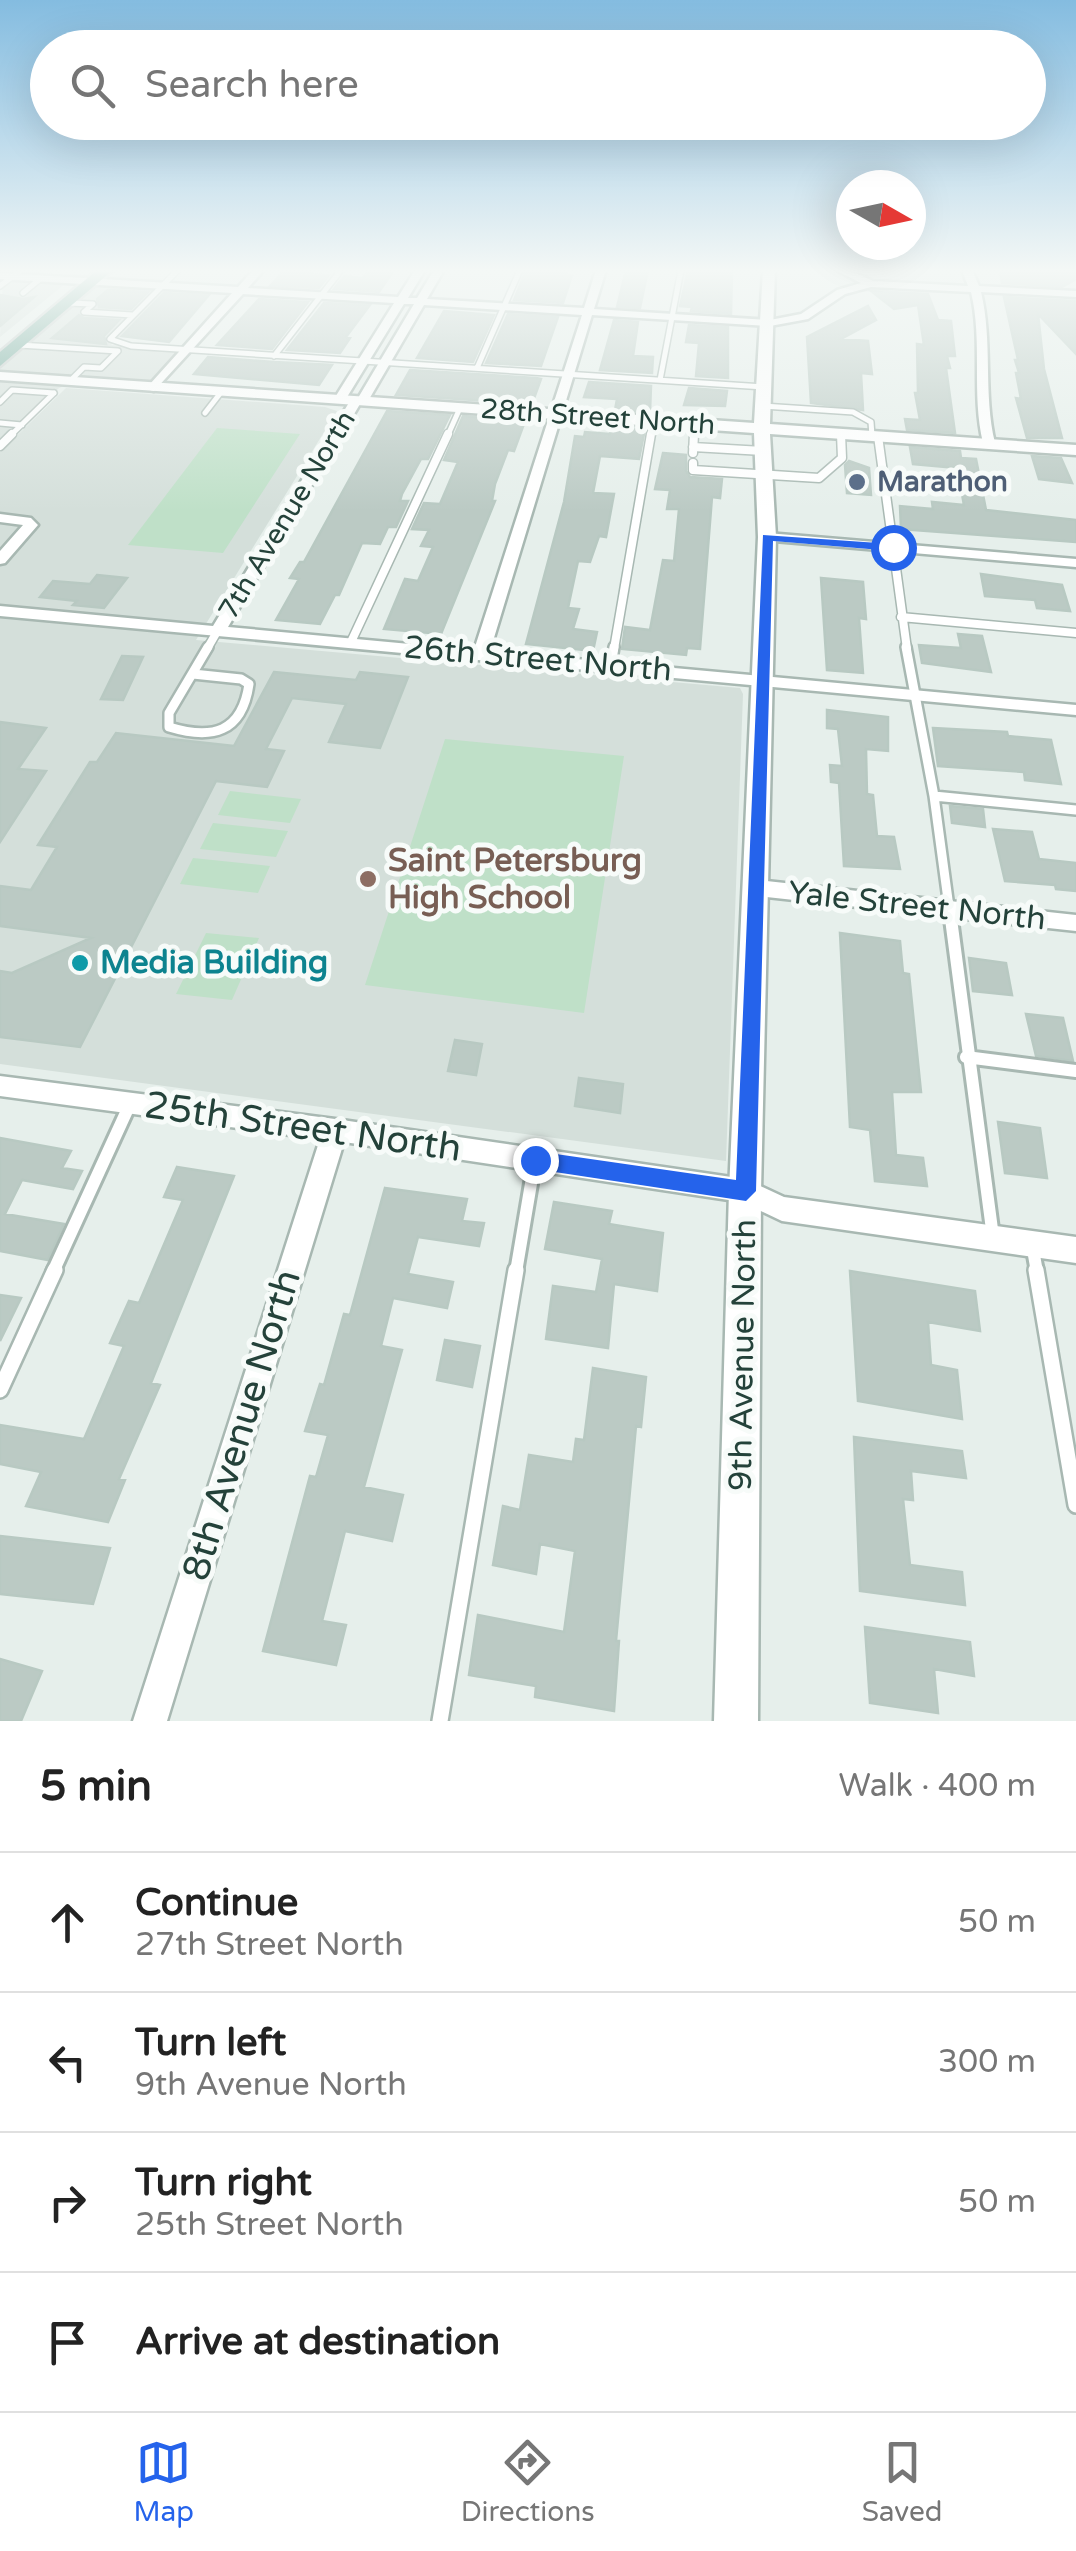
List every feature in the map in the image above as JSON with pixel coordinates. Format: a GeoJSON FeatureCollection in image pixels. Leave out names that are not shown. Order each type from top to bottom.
{"type":"FeatureCollection","features":[{"type":"Feature","properties":{"kind":"street"},"geometry":{"type":"LineString","coordinates":[[154,386],[187,350]]}},
{"type":"Feature","properties":{"kind":"street","name":"7th Avenue North"},"geometry":{"type":"LineString","coordinates":[[353,400],[370,350]]}},
{"type":"Feature","properties":{"kind":"street","name":"7th Avenue North"},"geometry":{"type":"LineString","coordinates":[[218,630],[353,400],[392,350]]}},
{"type":"Feature","properties":{"kind":"street"},"geometry":{"type":"LineString","coordinates":[[481,654],[576,350]]}},
{"type":"Feature","properties":{"kind":"street","name":"9th Avenue North"},"geometry":{"type":"LineString","coordinates":[[736,1721],[746,1191],[767,537],[763,429],[768,350]]}},
{"type":"Feature","properties":{"kind":"street"},"geometry":{"type":"LineString","coordinates":[[983,350],[981,394],[988,443]]}},
{"type":"Feature","properties":{"kind":"street","name":"28th Street North"},"geometry":{"type":"LineString","coordinates":[[0,376],[1076,450]]}},
{"type":"Feature","properties":{"kind":"street"},"geometry":{"type":"LineString","coordinates":[[0,518],[26,520],[31,526],[0,560]]}},
{"type":"Feature","properties":{"kind":"street"},"geometry":{"type":"LineString","coordinates":[[767,537],[1076,563]]}},
{"type":"Feature","properties":{"kind":"street","name":"26th Street North"},"geometry":{"type":"LineString","coordinates":[[0,611],[1076,710]]}},
{"type":"Feature","properties":{"kind":"street","name":"Yale Street North"},"geometry":{"type":"LineString","coordinates":[[758,888],[1076,923]]}},
{"type":"Feature","properties":{"kind":"street","name":"25th Street North"},"geometry":{"type":"LineString","coordinates":[[0,1086],[335,1130],[746,1191],[782,1210],[1076,1250]]}},
{"type":"Feature","properties":{"kind":"street","name":"8th Avenue North"},"geometry":{"type":"LineString","coordinates":[[150,1721],[335,1130]]}},
{"type":"Feature","properties":{"kind":"lane"},"geometry":{"type":"LineString","coordinates":[[70,381],[84,367],[100,368],[118,351],[108,350]]}},
{"type":"Feature","properties":{"kind":"lane"},"geometry":{"type":"LineString","coordinates":[[192,350],[660,380],[763,429],[819,478],[842,458],[841,434]]}},
{"type":"Feature","properties":{"kind":"lane"},"geometry":{"type":"LineString","coordinates":[[274,356],[278,350]]}},
{"type":"Feature","properties":{"kind":"lane"},"geometry":{"type":"LineString","coordinates":[[476,368],[484,350]]}},
{"type":"Feature","properties":{"kind":"lane"},"geometry":{"type":"LineString","coordinates":[[660,380],[666,350]]}},
{"type":"Feature","properties":{"kind":"lane"},"geometry":{"type":"LineString","coordinates":[[0,402],[12,390],[54,393],[0,446]]}},
{"type":"Feature","properties":{"kind":"lane"},"geometry":{"type":"LineString","coordinates":[[205,413],[222,391]]}},
{"type":"Feature","properties":{"kind":"lane"},"geometry":{"type":"LineString","coordinates":[[351,642],[460,408]]}},
{"type":"Feature","properties":{"kind":"lane"},"geometry":{"type":"LineString","coordinates":[[693,455],[732,450],[763,429],[853,412],[871,422],[934,796],[946,909],[993,1238]]}},
{"type":"Feature","properties":{"kind":"lane"},"geometry":{"type":"LineString","coordinates":[[611,666],[653,421]]}},
{"type":"Feature","properties":{"kind":"lane"},"geometry":{"type":"LineString","coordinates":[[0,423],[22,425]]}},
{"type":"Feature","properties":{"kind":"lane"},"geometry":{"type":"LineString","coordinates":[[695,424],[693,470],[713,468],[730,472]]}},
{"type":"Feature","properties":{"kind":"lane"},"geometry":{"type":"LineString","coordinates":[[730,472],[763,429]]}},
{"type":"Feature","properties":{"kind":"lane"},"geometry":{"type":"LineString","coordinates":[[730,472],[732,450]]}},
{"type":"Feature","properties":{"kind":"lane"},"geometry":{"type":"LineString","coordinates":[[901,616],[1076,633]]}},
{"type":"Feature","properties":{"kind":"lane"},"geometry":{"type":"LineString","coordinates":[[193,674],[241,679],[249,684],[249,692],[226,731],[218,734],[169,728],[170,713],[218,630]]}},
{"type":"Feature","properties":{"kind":"lane"},"geometry":{"type":"LineString","coordinates":[[934,796],[1076,810]]}},
{"type":"Feature","properties":{"kind":"lane"},"geometry":{"type":"LineString","coordinates":[[966,1056],[1076,1071]]}},
{"type":"Feature","properties":{"kind":"lane"},"geometry":{"type":"LineString","coordinates":[[0,1390],[130,1103]]}},
{"type":"Feature","properties":{"kind":"lane"},"geometry":{"type":"LineString","coordinates":[[440,1721],[535,1160]]}},
{"type":"Feature","properties":{"kind":"lane"},"geometry":{"type":"LineString","coordinates":[[1032,1244],[1076,1506]]}},
{"type":"Feature","properties":{"kind":"shaded area"},"geometry":{"type":"Polygon","coordinates":[[[19,350],[179,350],[149,383],[0,373],[0,367],[19,350]]]}},
{"type":"Feature","properties":{"kind":"shaded area"},"geometry":{"type":"Polygon","coordinates":[[[0,379],[69,384],[59,388],[0,445],[0,379]]]}},
{"type":"Feature","properties":{"kind":"shaded area","name":"Saint Petersburg High School"},"geometry":{"type":"Polygon","coordinates":[[[66,388],[337,411],[196,640],[740,688],[743,694],[726,1161],[0,1064],[0,452],[66,388]]]}},
{"type":"Feature","properties":{"kind":"green space"},"geometry":{"type":"Polygon","coordinates":[[[217,428],[300,434],[223,553],[128,545],[217,428]]]}},
{"type":"Feature","properties":{"kind":"green space"},"geometry":{"type":"Polygon","coordinates":[[[445,739],[624,756],[584,1013],[365,985],[445,739]]]}},
{"type":"Feature","properties":{"kind":"green space"},"geometry":{"type":"Polygon","coordinates":[[[230,791],[301,799],[290,823],[218,815],[230,791]]]}},
{"type":"Feature","properties":{"kind":"green space"},"geometry":{"type":"Polygon","coordinates":[[[213,823],[288,831],[276,857],[200,849],[213,823]]]}},
{"type":"Feature","properties":{"kind":"green space"},"geometry":{"type":"Polygon","coordinates":[[[193,858],[270,866],[258,893],[180,884],[193,858]]]}},
{"type":"Feature","properties":{"kind":"green space"},"geometry":{"type":"Polygon","coordinates":[[[206,933],[259,938],[232,1000],[176,994],[206,933]]]}},
{"type":"Feature","properties":{"kind":"building"},"geometry":{"type":"Polygon","coordinates":[[[293,350],[342,350],[340,353],[293,350]]]}},
{"type":"Feature","properties":{"kind":"building"},"geometry":{"type":"Polygon","coordinates":[[[421,350],[478,350],[473,362],[417,358],[421,350]]]}},
{"type":"Feature","properties":{"kind":"building"},"geometry":{"type":"Polygon","coordinates":[[[492,350],[546,350],[541,366],[486,363],[492,350]]]}},
{"type":"Feature","properties":{"kind":"building"},"geometry":{"type":"Polygon","coordinates":[[[606,350],[634,350],[633,356],[653,357],[652,373],[600,370],[606,350]]]}},
{"type":"Feature","properties":{"kind":"building"},"geometry":{"type":"Polygon","coordinates":[[[698,350],[728,350],[728,378],[696,376],[698,350]]]}},
{"type":"Feature","properties":{"kind":"building"},"geometry":{"type":"Polygon","coordinates":[[[808,350],[869,350],[872,374],[861,373],[863,410],[811,403],[808,350]]]}},
{"type":"Feature","properties":{"kind":"building"},"geometry":{"type":"Polygon","coordinates":[[[917,350],[954,350],[955,356],[947,356],[950,368],[946,368],[955,433],[907,430],[905,419],[920,420],[917,350]]]}},
{"type":"Feature","properties":{"kind":"building"},"geometry":{"type":"Polygon","coordinates":[[[1016,350],[1042,350],[1062,438],[1027,438],[1016,398],[1021,399],[1016,350]]]}},
{"type":"Feature","properties":{"kind":"building"},"geometry":{"type":"Polygon","coordinates":[[[208,357],[332,365],[319,385],[194,374],[208,357]]]}},
{"type":"Feature","properties":{"kind":"building"},"geometry":{"type":"Polygon","coordinates":[[[410,370],[541,379],[532,404],[396,395],[410,370]]]}},
{"type":"Feature","properties":{"kind":"building"},"geometry":{"type":"Polygon","coordinates":[[[589,382],[651,386],[650,412],[615,410],[617,399],[584,397],[589,382]]]}},
{"type":"Feature","properties":{"kind":"building"},"geometry":{"type":"Polygon","coordinates":[[[689,388],[727,391],[725,406],[684,405],[689,388]]]}},
{"type":"Feature","properties":{"kind":"building"},"geometry":{"type":"Polygon","coordinates":[[[387,411],[450,415],[428,459],[421,459],[402,494],[400,501],[408,501],[396,527],[388,527],[380,544],[362,543],[339,595],[335,595],[320,624],[276,620],[299,579],[290,578],[300,562],[304,562],[387,411]]]}},
{"type":"Feature","properties":{"kind":"building"},"geometry":{"type":"Polygon","coordinates":[[[463,416],[525,421],[514,451],[508,450],[495,484],[495,501],[441,634],[384,629],[405,579],[418,581],[433,547],[421,546],[429,530],[412,529],[424,503],[440,504],[458,462],[444,460],[463,416]]]}},
{"type":"Feature","properties":{"kind":"building"},"geometry":{"type":"Polygon","coordinates":[[[612,427],[645,429],[639,459],[600,456],[593,493],[614,494],[606,537],[599,536],[590,562],[578,561],[568,608],[579,609],[573,629],[597,632],[593,651],[526,644],[564,502],[575,436],[584,437],[585,432],[610,434],[612,427]]]}},
{"type":"Feature","properties":{"kind":"building"},"geometry":{"type":"Polygon","coordinates":[[[910,447],[960,451],[961,458],[976,459],[986,510],[1076,520],[1076,542],[901,529],[900,506],[933,509],[932,502],[964,505],[957,468],[913,464],[910,447]]]}},
{"type":"Feature","properties":{"kind":"building"},"geometry":{"type":"Polygon","coordinates":[[[663,453],[686,455],[690,477],[722,479],[720,498],[712,497],[700,649],[687,648],[686,655],[622,649],[625,627],[650,630],[663,560],[674,561],[679,509],[667,509],[670,490],[655,489],[663,453]]]}},
{"type":"Feature","properties":{"kind":"building"},"geometry":{"type":"Polygon","coordinates":[[[1032,456],[1061,458],[1072,483],[1039,479],[1032,456]]]}},
{"type":"Feature","properties":{"kind":"building"},"geometry":{"type":"Polygon","coordinates":[[[849,461],[869,468],[871,495],[847,493],[845,465],[849,461]]]}},
{"type":"Feature","properties":{"kind":"building"},"geometry":{"type":"Polygon","coordinates":[[[981,574],[1062,585],[1070,611],[1037,608],[1035,600],[985,596],[981,574]]]}},
{"type":"Feature","properties":{"kind":"building"},"geometry":{"type":"Polygon","coordinates":[[[97,575],[127,578],[104,608],[40,597],[53,581],[90,584],[97,575]]]}},
{"type":"Feature","properties":{"kind":"building"},"geometry":{"type":"Polygon","coordinates":[[[821,578],[863,582],[866,619],[859,618],[863,673],[827,670],[821,578]]]}},
{"type":"Feature","properties":{"kind":"building"},"geometry":{"type":"Polygon","coordinates":[[[958,634],[982,636],[991,672],[922,663],[919,645],[961,648],[958,634]]]}},
{"type":"Feature","properties":{"kind":"building"},"geometry":{"type":"Polygon","coordinates":[[[122,656],[143,657],[123,700],[101,699],[122,656]]]}},
{"type":"Feature","properties":{"kind":"building"},"geometry":{"type":"Polygon","coordinates":[[[274,672],[356,680],[360,672],[408,677],[380,748],[329,742],[346,704],[292,698],[266,749],[284,751],[267,787],[216,781],[80,1047],[0,1037],[0,971],[12,973],[91,938],[0,926],[0,886],[31,890],[57,847],[38,845],[90,762],[97,762],[116,733],[234,746],[274,672]]]}},
{"type":"Feature","properties":{"kind":"building"},"geometry":{"type":"Polygon","coordinates":[[[827,710],[888,717],[888,751],[866,749],[867,794],[873,795],[877,836],[894,837],[900,869],[844,866],[839,783],[831,782],[830,765],[842,766],[838,729],[827,728],[827,710]]]}},
{"type":"Feature","properties":{"kind":"building"},"geometry":{"type":"Polygon","coordinates":[[[0,722],[46,728],[18,769],[46,771],[0,842],[0,722]]]}},
{"type":"Feature","properties":{"kind":"building"},"geometry":{"type":"Polygon","coordinates":[[[933,728],[1007,732],[1008,736],[1051,740],[1061,784],[1025,780],[1024,772],[938,766],[933,728]]]}},
{"type":"Feature","properties":{"kind":"building"},"geometry":{"type":"Polygon","coordinates":[[[950,806],[983,809],[985,827],[952,823],[950,806]]]}},
{"type":"Feature","properties":{"kind":"building"},"geometry":{"type":"Polygon","coordinates":[[[993,829],[1032,832],[1039,859],[1076,863],[1076,891],[1056,889],[1055,885],[1005,881],[993,829]]]}},
{"type":"Feature","properties":{"kind":"building"},"geometry":{"type":"Polygon","coordinates":[[[840,933],[900,941],[903,973],[909,974],[921,1092],[892,1092],[896,1155],[923,1158],[927,1186],[875,1181],[870,1130],[850,1127],[840,933]]]}},
{"type":"Feature","properties":{"kind":"building"},"geometry":{"type":"Polygon","coordinates":[[[969,958],[1006,963],[1012,995],[973,991],[969,958]]]}},
{"type":"Feature","properties":{"kind":"building"},"geometry":{"type":"Polygon","coordinates":[[[1026,1014],[1063,1018],[1073,1061],[1036,1056],[1026,1014]]]}},
{"type":"Feature","properties":{"kind":"building"},"geometry":{"type":"Polygon","coordinates":[[[455,1040],[482,1044],[476,1075],[448,1071],[455,1040]]]}},
{"type":"Feature","properties":{"kind":"building"},"geometry":{"type":"Polygon","coordinates":[[[579,1078],[623,1084],[620,1113],[575,1106],[579,1078]]]}},
{"type":"Feature","properties":{"kind":"building"},"geometry":{"type":"Polygon","coordinates":[[[998,1122],[1040,1128],[1047,1178],[1005,1173],[998,1122]]]}},
{"type":"Feature","properties":{"kind":"building"},"geometry":{"type":"Polygon","coordinates":[[[0,1138],[71,1151],[62,1168],[82,1171],[73,1189],[22,1180],[5,1214],[64,1224],[48,1260],[0,1251],[0,1138]]]}},
{"type":"Feature","properties":{"kind":"building"},"geometry":{"type":"Polygon","coordinates":[[[177,1167],[234,1176],[151,1383],[160,1385],[119,1479],[125,1480],[108,1522],[26,1506],[41,1472],[0,1464],[0,1425],[84,1439],[124,1346],[110,1343],[129,1301],[139,1303],[183,1200],[164,1197],[177,1167]]]}},
{"type":"Feature","properties":{"kind":"building"},"geometry":{"type":"Polygon","coordinates":[[[385,1188],[467,1199],[462,1221],[484,1223],[479,1246],[418,1237],[408,1274],[453,1282],[447,1308],[393,1298],[381,1346],[402,1350],[364,1487],[403,1495],[392,1541],[345,1531],[322,1621],[346,1625],[336,1665],[263,1651],[310,1476],[316,1477],[328,1435],[305,1431],[320,1384],[324,1385],[344,1314],[350,1315],[385,1188]]]}},
{"type":"Feature","properties":{"kind":"building"},"geometry":{"type":"Polygon","coordinates":[[[554,1202],[612,1211],[609,1224],[663,1233],[657,1291],[614,1284],[608,1348],[546,1339],[553,1286],[596,1292],[602,1259],[545,1249],[554,1202]]]}},
{"type":"Feature","properties":{"kind":"building"},"geometry":{"type":"Polygon","coordinates":[[[850,1271],[975,1291],[980,1331],[928,1322],[931,1365],[957,1370],[962,1419],[858,1401],[850,1271]]]}},
{"type":"Feature","properties":{"kind":"building"},"geometry":{"type":"Polygon","coordinates":[[[0,1295],[21,1298],[0,1341],[0,1295]]]}},
{"type":"Feature","properties":{"kind":"building"},"geometry":{"type":"Polygon","coordinates":[[[445,1340],[480,1346],[472,1387],[437,1380],[445,1340]]]}},
{"type":"Feature","properties":{"kind":"building"},"geometry":{"type":"Polygon","coordinates":[[[593,1368],[646,1377],[641,1427],[636,1426],[616,1641],[614,1711],[535,1697],[536,1686],[469,1675],[478,1615],[564,1632],[575,1551],[540,1544],[536,1574],[493,1565],[503,1506],[520,1510],[529,1455],[573,1462],[576,1439],[584,1440],[593,1368]]]}},
{"type":"Feature","properties":{"kind":"building"},"geometry":{"type":"Polygon","coordinates":[[[854,1437],[962,1451],[966,1478],[911,1471],[913,1500],[903,1499],[910,1565],[962,1572],[965,1605],[860,1591],[854,1437]]]}},
{"type":"Feature","properties":{"kind":"building"},"geometry":{"type":"Polygon","coordinates":[[[0,1536],[110,1548],[93,1604],[0,1594],[0,1536]]]}},
{"type":"Feature","properties":{"kind":"building"},"geometry":{"type":"Polygon","coordinates":[[[865,1627],[970,1642],[974,1676],[934,1669],[938,1713],[870,1703],[865,1627]]]}},
{"type":"Feature","properties":{"kind":"building"},"geometry":{"type":"Polygon","coordinates":[[[0,1659],[42,1671],[21,1721],[0,1721],[0,1659]]]}},
{"type":"Feature","properties":{"kind":"place","name":"Marathon"},"geometry":{"type":"Point","coordinates":[857,482]}},
{"type":"Feature","properties":{"kind":"place","name":"Saint Petersburg High School"},"geometry":{"type":"Point","coordinates":[368,879]}},
{"type":"Feature","properties":{"kind":"place","name":"Media Building"},"geometry":{"type":"Point","coordinates":[80,963]}},
{"type":"Feature","properties":{"kind":"route"},"geometry":{"type":"LineString","coordinates":[[535,1160],[746,1191],[767,537],[893,547]]}}]}
